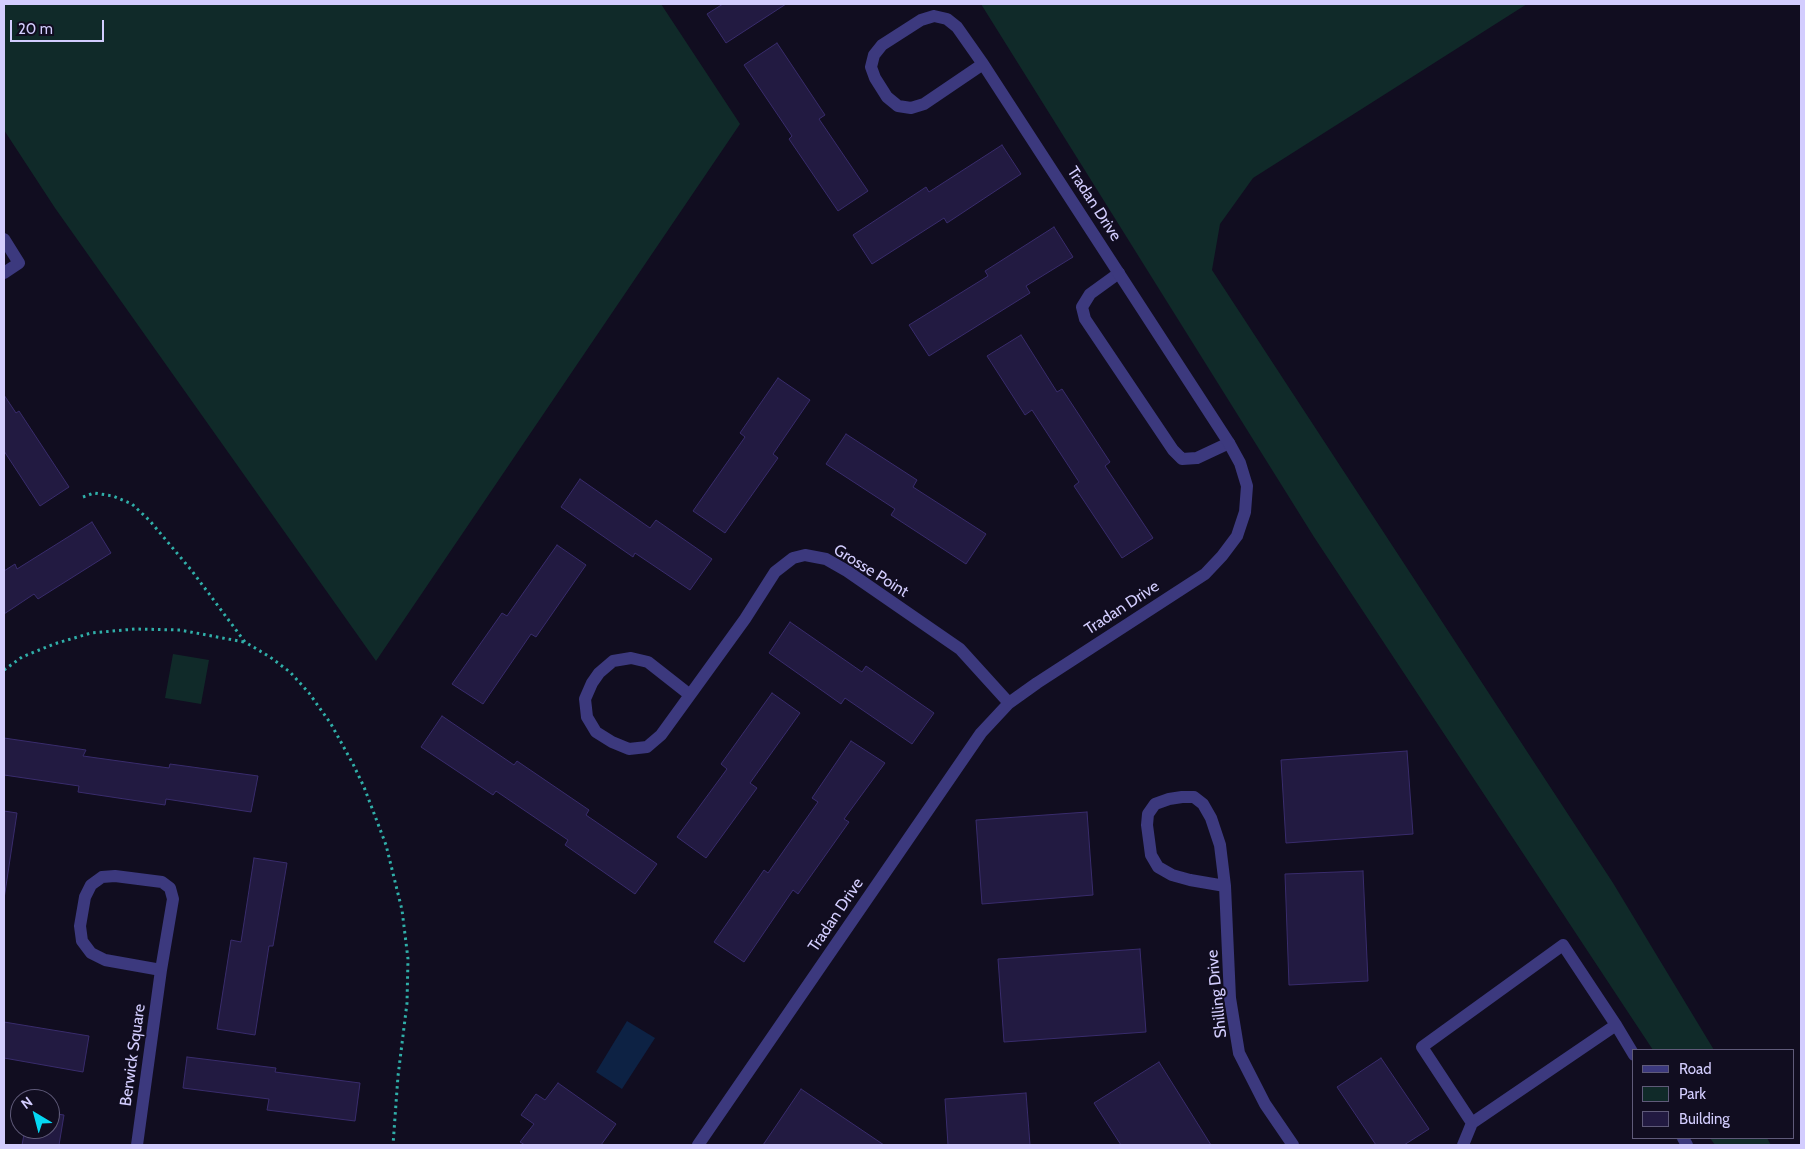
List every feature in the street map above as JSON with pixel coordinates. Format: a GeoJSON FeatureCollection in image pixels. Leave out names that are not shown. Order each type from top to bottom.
{"type":"FeatureCollection","features":[{"type":"Feature","properties":{"kind":"street","name":"Tradan Drive"},"geometry":{"type":"LineString","coordinates":[[698,1145],[981,733],[1009,703],[1037,683],[1205,574],[1237,536],[1245,512],[1247,486],[1240,463],[1229,443],[984,64],[957,27],[947,19],[934,16],[921,20],[882,45],[874,55],[871,67],[875,78],[887,97],[898,106],[911,108],[924,104],[984,64]]}},
{"type":"Feature","properties":{"kind":"street"},"geometry":{"type":"LineString","coordinates":[[4,239],[19,263],[4,273]]}},
{"type":"Feature","properties":{"kind":"street"},"geometry":{"type":"LineString","coordinates":[[1118,273],[1090,294],[1082,307],[1085,320],[1173,450],[1182,459],[1197,458],[1229,443]]}},
{"type":"Feature","properties":{"kind":"street","name":"Grosse Point"},"geometry":{"type":"LineString","coordinates":[[690,695],[648,662],[631,658],[613,661],[599,673],[592,683],[585,699],[587,717],[596,732],[612,742],[629,749],[647,747],[661,735],[690,695],[745,619],[775,572],[793,558],[805,554],[826,559],[847,571],[960,649],[1009,703]]}},
{"type":"Feature","properties":{"kind":"street","name":"Shilling Drive"},"geometry":{"type":"LineString","coordinates":[[1225,886],[1172,875],[1158,867],[1151,855],[1147,825],[1148,814],[1155,804],[1169,799],[1194,797],[1203,804],[1211,818],[1220,845],[1225,886],[1230,998],[1239,1053],[1265,1104],[1293,1145]]}},
{"type":"Feature","properties":{"kind":"street","name":"Berwick Square"},"geometry":{"type":"LineString","coordinates":[[137,1145],[161,970],[173,899],[170,888],[162,882],[116,876],[102,877],[91,885],[85,897],[80,926],[82,941],[91,953],[105,960],[161,970]]}},
{"type":"Feature","properties":{"kind":"street"},"geometry":{"type":"LineString","coordinates":[[1472,1123],[1422,1046],[1563,945],[1632,1052]]}},
{"type":"Feature","properties":{"kind":"street"},"geometry":{"type":"LineString","coordinates":[[1462,1145],[1472,1123],[1616,1025]]}},
{"type":"Feature","properties":{"kind":"path"},"geometry":{"type":"LineString","coordinates":[[83,497],[94,493],[113,496],[132,504],[144,515],[192,571],[245,642]]}},
{"type":"Feature","properties":{"kind":"path"},"geometry":{"type":"LineString","coordinates":[[4,670],[22,657],[54,644],[91,633],[135,629],[180,630],[245,642],[290,672],[309,693],[331,724],[364,787],[386,845],[402,910],[408,960],[407,1002],[398,1076],[393,1145]]}},
{"type":"Feature","properties":{"kind":"green space"},"geometry":{"type":"Polygon","coordinates":[[[4,4],[661,4],[740,124],[376,661],[55,208],[4,130],[4,4]]]}},
{"type":"Feature","properties":{"kind":"green space"},"geometry":{"type":"Polygon","coordinates":[[[981,4],[1527,4],[1253,178],[1220,224],[1212,270],[1613,883],[1713,1049],[1652,1049],[1314,537],[981,4]]]}},
{"type":"Feature","properties":{"kind":"green space"},"geometry":{"type":"Polygon","coordinates":[[[173,654],[209,660],[201,704],[165,698],[173,654]]]}},
{"type":"Feature","properties":{"kind":"green space"},"geometry":{"type":"Polygon","coordinates":[[[1711,1139],[1768,1139],[1771,1145],[1715,1145],[1711,1139]]]}},
{"type":"Feature","properties":{"kind":"water"},"geometry":{"type":"Polygon","coordinates":[[[627,1021],[655,1038],[622,1089],[596,1072],[627,1021]]]}},
{"type":"Feature","properties":{"kind":"building"},"geometry":{"type":"Polygon","coordinates":[[[723,4],[786,4],[726,43],[707,14],[723,4]]]}},
{"type":"Feature","properties":{"kind":"building"},"geometry":{"type":"Polygon","coordinates":[[[777,43],[825,115],[819,119],[868,191],[838,211],[789,139],[792,136],[744,65],[777,43]]]}},
{"type":"Feature","properties":{"kind":"building"},"geometry":{"type":"Polygon","coordinates":[[[1002,145],[1021,174],[947,223],[944,218],[872,264],[853,235],[926,187],[929,192],[1002,145]]]}},
{"type":"Feature","properties":{"kind":"building"},"geometry":{"type":"Polygon","coordinates":[[[1054,227],[1073,257],[1026,286],[1030,293],[929,356],[909,325],[988,276],[985,271],[1054,227]]]}},
{"type":"Feature","properties":{"kind":"building"},"geometry":{"type":"Polygon","coordinates":[[[1021,335],[1057,392],[1062,389],[1110,462],[1105,466],[1153,538],[1122,558],[1074,486],[1079,482],[1032,410],[1025,415],[987,356],[1021,335]]]}},
{"type":"Feature","properties":{"kind":"building"},"geometry":{"type":"Polygon","coordinates":[[[778,378],[810,400],[773,454],[778,458],[725,533],[693,511],[745,437],[740,433],[778,378]]]}},
{"type":"Feature","properties":{"kind":"building"},"geometry":{"type":"Polygon","coordinates":[[[4,395],[16,413],[19,411],[69,487],[40,506],[4,451],[4,395]]]}},
{"type":"Feature","properties":{"kind":"building"},"geometry":{"type":"Polygon","coordinates":[[[846,434],[917,480],[913,487],[986,534],[966,564],[891,515],[895,509],[826,464],[846,434]]]}},
{"type":"Feature","properties":{"kind":"building"},"geometry":{"type":"Polygon","coordinates":[[[580,479],[650,528],[656,520],[712,559],[690,590],[635,553],[633,557],[561,507],[580,479]]]}},
{"type":"Feature","properties":{"kind":"building"},"geometry":{"type":"Polygon","coordinates":[[[92,522],[111,553],[38,599],[34,594],[4,614],[4,571],[15,564],[17,569],[92,522]]]}},
{"type":"Feature","properties":{"kind":"building"},"geometry":{"type":"Polygon","coordinates":[[[557,545],[586,565],[536,637],[531,634],[483,704],[452,684],[502,613],[507,616],[557,545]]]}},
{"type":"Feature","properties":{"kind":"building"},"geometry":{"type":"Polygon","coordinates":[[[790,622],[862,672],[866,666],[934,713],[912,744],[845,698],[841,704],[769,653],[790,622]]]}},
{"type":"Feature","properties":{"kind":"building"},"geometry":{"type":"Polygon","coordinates":[[[772,693],[800,713],[750,783],[757,788],[706,858],[677,837],[727,769],[721,764],[772,693]]]}},
{"type":"Feature","properties":{"kind":"building"},"geometry":{"type":"Polygon","coordinates":[[[442,716],[514,765],[517,761],[589,810],[586,815],[657,864],[635,894],[565,845],[568,840],[496,791],[493,795],[421,747],[442,716]]]}},
{"type":"Feature","properties":{"kind":"building"},"geometry":{"type":"Polygon","coordinates":[[[4,738],[86,750],[83,756],[169,768],[170,764],[258,776],[251,812],[166,799],[165,805],[78,792],[79,786],[4,775],[4,738]]]}},
{"type":"Feature","properties":{"kind":"building"},"geometry":{"type":"Polygon","coordinates":[[[851,741],[885,763],[844,819],[849,822],[798,894],[793,890],[744,962],[714,942],[764,870],[768,873],[818,802],[812,798],[851,741]]]}},
{"type":"Feature","properties":{"kind":"building"},"geometry":{"type":"Polygon","coordinates":[[[1407,751],[1413,834],[1286,843],[1281,760],[1407,751]]]}},
{"type":"Feature","properties":{"kind":"building"},"geometry":{"type":"Polygon","coordinates":[[[4,811],[17,813],[4,899],[4,811]]]}},
{"type":"Feature","properties":{"kind":"building"},"geometry":{"type":"Polygon","coordinates":[[[1087,812],[1093,895],[982,904],[976,820],[1087,812]]]}},
{"type":"Feature","properties":{"kind":"building"},"geometry":{"type":"Polygon","coordinates":[[[254,858],[287,863],[273,946],[269,946],[255,1035],[217,1029],[231,940],[241,942],[254,858]]]}},
{"type":"Feature","properties":{"kind":"building"},"geometry":{"type":"Polygon","coordinates":[[[1363,871],[1368,981],[1289,985],[1285,874],[1363,871]]]}},
{"type":"Feature","properties":{"kind":"building"},"geometry":{"type":"Polygon","coordinates":[[[1140,949],[1146,1032],[1004,1042],[998,959],[1140,949]]]}},
{"type":"Feature","properties":{"kind":"building"},"geometry":{"type":"Polygon","coordinates":[[[4,1022],[89,1036],[83,1072],[4,1058],[4,1022]]]}},
{"type":"Feature","properties":{"kind":"building"},"geometry":{"type":"Polygon","coordinates":[[[187,1057],[276,1068],[275,1072],[360,1083],[355,1121],[267,1110],[269,1099],[183,1088],[187,1057]]]}},
{"type":"Feature","properties":{"kind":"building"},"geometry":{"type":"Polygon","coordinates":[[[1381,1058],[1429,1129],[1404,1145],[1376,1145],[1337,1087],[1381,1058]]]}},
{"type":"Feature","properties":{"kind":"building"},"geometry":{"type":"Polygon","coordinates":[[[1159,1062],[1211,1145],[1121,1145],[1094,1103],[1159,1062]]]}},
{"type":"Feature","properties":{"kind":"building"},"geometry":{"type":"Polygon","coordinates":[[[558,1083],[616,1124],[601,1145],[525,1145],[520,1142],[534,1124],[521,1115],[536,1094],[545,1100],[558,1083]]]}},
{"type":"Feature","properties":{"kind":"building"},"geometry":{"type":"Polygon","coordinates":[[[801,1089],[884,1145],[763,1145],[801,1089]]]}},
{"type":"Feature","properties":{"kind":"building"},"geometry":{"type":"Polygon","coordinates":[[[1026,1093],[1030,1145],[948,1145],[945,1099],[1026,1093]]]}},
{"type":"Feature","properties":{"kind":"building"},"geometry":{"type":"Polygon","coordinates":[[[60,1114],[64,1115],[60,1139],[60,1114]]]}},
{"type":"Feature","properties":{"kind":"building"},"geometry":{"type":"Polygon","coordinates":[[[23,1139],[60,1139],[59,1145],[22,1145],[23,1139]]]}}]}
